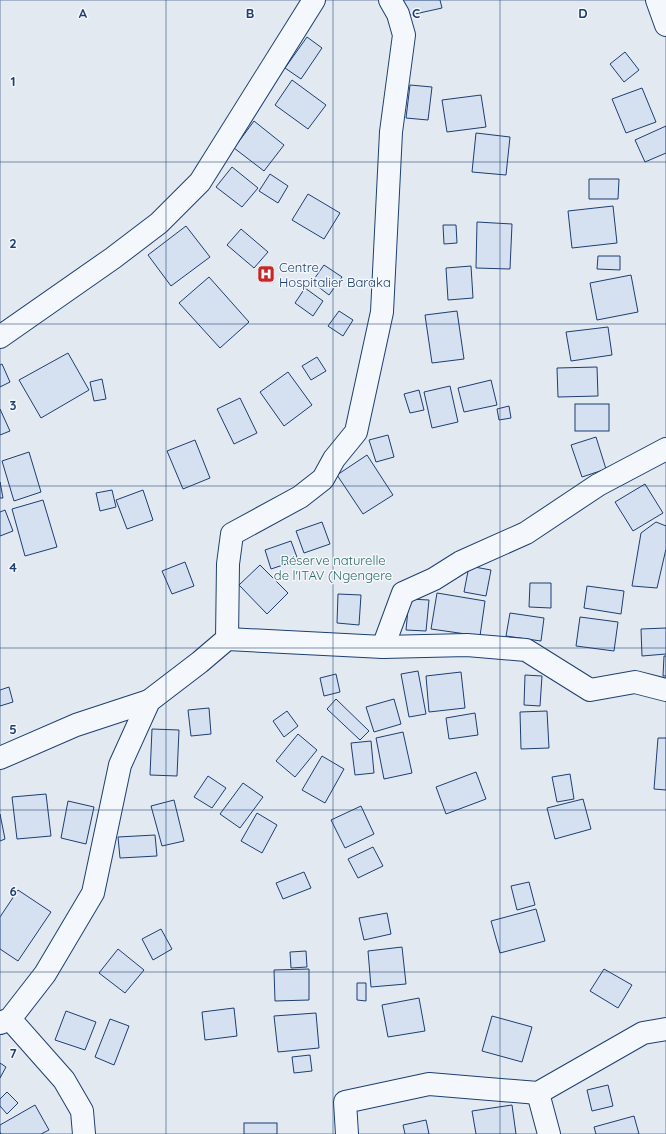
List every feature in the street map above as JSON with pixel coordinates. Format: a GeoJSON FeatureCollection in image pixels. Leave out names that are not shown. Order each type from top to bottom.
{"type":"FeatureCollection","features":[{"type":"Feature","properties":{"kind":"street"},"geometry":{"type":"LineString","coordinates":[[0,337],[113,258],[159,223],[200,182],[314,0]]}},
{"type":"Feature","properties":{"kind":"street"},"geometry":{"type":"LineString","coordinates":[[227,639],[228,564],[232,534],[300,496],[323,479],[334,459],[356,432],[382,312],[391,132],[404,35],[398,14],[390,0]]}},
{"type":"Feature","properties":{"kind":"street"},"geometry":{"type":"LineString","coordinates":[[657,0],[666,25]]}},
{"type":"Feature","properties":{"kind":"street"},"geometry":{"type":"LineString","coordinates":[[383,647],[404,593],[434,579],[461,562],[526,533],[598,485],[666,449]]}},
{"type":"Feature","properties":{"kind":"street"},"geometry":{"type":"LineString","coordinates":[[0,758],[76,725],[149,701],[194,667],[227,639],[383,647],[466,645],[526,650],[590,690],[635,682],[666,690]]}},
{"type":"Feature","properties":{"kind":"street"},"geometry":{"type":"LineString","coordinates":[[84,1134],[82,1111],[64,1080],[5,1021],[45,974],[93,894],[120,765],[149,701]]}},
{"type":"Feature","properties":{"kind":"street"},"geometry":{"type":"LineString","coordinates":[[347,1134],[345,1102],[429,1084],[538,1093],[643,1032],[666,1029]]}},
{"type":"Feature","properties":{"kind":"street"},"geometry":{"type":"LineString","coordinates":[[538,1093],[549,1134]]}},
{"type":"Feature","properties":{"kind":"green space","name":"Réserve naturelle de l'ITAV (Ngengere"},"geometry":{"type":"Polygon","coordinates":[[[0,0],[666,0],[666,1134],[0,1134],[0,0]]]}},
{"type":"Feature","properties":{"kind":"building"},"geometry":{"type":"Polygon","coordinates":[[[402,0],[440,0],[442,8],[406,16],[402,0]]]}},
{"type":"Feature","properties":{"kind":"building"},"geometry":{"type":"Polygon","coordinates":[[[307,37],[322,48],[301,79],[285,68],[307,37]]]}},
{"type":"Feature","properties":{"kind":"building"},"geometry":{"type":"Polygon","coordinates":[[[625,52],[639,70],[624,82],[610,64],[625,52]]]}},
{"type":"Feature","properties":{"kind":"building"},"geometry":{"type":"Polygon","coordinates":[[[292,80],[326,105],[308,129],[275,105],[292,80]]]}},
{"type":"Feature","properties":{"kind":"building"},"geometry":{"type":"Polygon","coordinates":[[[410,85],[432,87],[428,120],[406,118],[410,85]]]}},
{"type":"Feature","properties":{"kind":"building"},"geometry":{"type":"Polygon","coordinates":[[[642,88],[656,122],[626,133],[612,99],[642,88]]]}},
{"type":"Feature","properties":{"kind":"building"},"geometry":{"type":"Polygon","coordinates":[[[481,95],[486,127],[447,132],[442,100],[481,95]]]}},
{"type":"Feature","properties":{"kind":"building"},"geometry":{"type":"Polygon","coordinates":[[[254,121],[284,145],[264,171],[234,148],[254,121]]]}},
{"type":"Feature","properties":{"kind":"building"},"geometry":{"type":"Polygon","coordinates":[[[666,126],[666,153],[645,162],[635,140],[666,126]]]}},
{"type":"Feature","properties":{"kind":"building"},"geometry":{"type":"Polygon","coordinates":[[[476,133],[510,137],[506,175],[472,172],[476,133]]]}},
{"type":"Feature","properties":{"kind":"building"},"geometry":{"type":"Polygon","coordinates":[[[232,167],[258,188],[242,207],[216,187],[232,167]]]}},
{"type":"Feature","properties":{"kind":"building"},"geometry":{"type":"Polygon","coordinates":[[[270,174],[288,186],[278,203],[259,191],[270,174]]]}},
{"type":"Feature","properties":{"kind":"building"},"geometry":{"type":"Polygon","coordinates":[[[589,179],[619,179],[618,199],[589,199],[589,179]]]}},
{"type":"Feature","properties":{"kind":"building"},"geometry":{"type":"Polygon","coordinates":[[[308,194],[340,213],[324,239],[292,220],[308,194]]]}},
{"type":"Feature","properties":{"kind":"building"},"geometry":{"type":"Polygon","coordinates":[[[613,206],[617,243],[572,248],[568,211],[613,206]]]}},
{"type":"Feature","properties":{"kind":"building"},"geometry":{"type":"Polygon","coordinates":[[[477,222],[512,224],[510,269],[476,268],[477,222]]]}},
{"type":"Feature","properties":{"kind":"building"},"geometry":{"type":"Polygon","coordinates":[[[443,225],[456,225],[457,243],[444,244],[443,225]]]}},
{"type":"Feature","properties":{"kind":"building"},"geometry":{"type":"Polygon","coordinates":[[[186,226],[210,257],[171,286],[148,255],[186,226]]]}},
{"type":"Feature","properties":{"kind":"building"},"geometry":{"type":"Polygon","coordinates":[[[241,229],[268,252],[254,268],[227,245],[241,229]]]}},
{"type":"Feature","properties":{"kind":"building"},"geometry":{"type":"Polygon","coordinates":[[[598,256],[620,256],[620,270],[597,269],[598,256]]]}},
{"type":"Feature","properties":{"kind":"building"},"geometry":{"type":"Polygon","coordinates":[[[324,265],[342,277],[329,295],[312,282],[324,265]]]}},
{"type":"Feature","properties":{"kind":"building"},"geometry":{"type":"Polygon","coordinates":[[[471,266],[473,298],[448,300],[446,268],[471,266]]]}},
{"type":"Feature","properties":{"kind":"building"},"geometry":{"type":"Polygon","coordinates":[[[631,275],[638,312],[597,320],[590,283],[631,275]]]}},
{"type":"Feature","properties":{"kind":"building"},"geometry":{"type":"Polygon","coordinates":[[[209,277],[249,322],[220,348],[179,303],[209,277]]]}},
{"type":"Feature","properties":{"kind":"building"},"geometry":{"type":"Polygon","coordinates":[[[305,288],[323,301],[313,316],[295,303],[305,288]]]}},
{"type":"Feature","properties":{"kind":"building"},"geometry":{"type":"Polygon","coordinates":[[[339,311],[353,320],[343,336],[328,326],[339,311]]]}},
{"type":"Feature","properties":{"kind":"building"},"geometry":{"type":"Polygon","coordinates":[[[457,311],[464,359],[432,363],[425,315],[457,311]]]}},
{"type":"Feature","properties":{"kind":"building"},"geometry":{"type":"Polygon","coordinates":[[[608,327],[612,355],[571,361],[566,332],[608,327]]]}},
{"type":"Feature","properties":{"kind":"building"},"geometry":{"type":"Polygon","coordinates":[[[68,353],[89,390],[41,418],[19,380],[68,353]]]}},
{"type":"Feature","properties":{"kind":"building"},"geometry":{"type":"Polygon","coordinates":[[[317,357],[326,371],[311,380],[302,366],[317,357]]]}},
{"type":"Feature","properties":{"kind":"building"},"geometry":{"type":"Polygon","coordinates":[[[2,364],[10,382],[0,387],[0,365],[2,364]]]}},
{"type":"Feature","properties":{"kind":"building"},"geometry":{"type":"Polygon","coordinates":[[[597,367],[598,396],[558,397],[557,368],[597,367]]]}},
{"type":"Feature","properties":{"kind":"building"},"geometry":{"type":"Polygon","coordinates":[[[288,372],[312,405],[284,426],[260,392],[288,372]]]}},
{"type":"Feature","properties":{"kind":"building"},"geometry":{"type":"Polygon","coordinates":[[[102,379],[106,399],[94,401],[90,382],[102,379]]]}},
{"type":"Feature","properties":{"kind":"building"},"geometry":{"type":"Polygon","coordinates":[[[491,380],[497,405],[464,412],[458,388],[491,380]]]}},
{"type":"Feature","properties":{"kind":"building"},"geometry":{"type":"Polygon","coordinates":[[[450,386],[458,422],[432,428],[424,392],[450,386]]]}},
{"type":"Feature","properties":{"kind":"building"},"geometry":{"type":"Polygon","coordinates":[[[419,390],[424,410],[410,413],[404,394],[419,390]]]}},
{"type":"Feature","properties":{"kind":"building"},"geometry":{"type":"Polygon","coordinates":[[[240,398],[257,433],[234,444],[217,409],[240,398]]]}},
{"type":"Feature","properties":{"kind":"building"},"geometry":{"type":"Polygon","coordinates":[[[575,404],[609,404],[609,431],[575,431],[575,404]]]}},
{"type":"Feature","properties":{"kind":"building"},"geometry":{"type":"Polygon","coordinates":[[[509,406],[511,418],[499,420],[497,409],[509,406]]]}},
{"type":"Feature","properties":{"kind":"building"},"geometry":{"type":"Polygon","coordinates":[[[0,409],[10,431],[0,435],[0,409]]]}},
{"type":"Feature","properties":{"kind":"building"},"geometry":{"type":"Polygon","coordinates":[[[388,435],[394,457],[376,462],[369,440],[388,435]]]}},
{"type":"Feature","properties":{"kind":"building"},"geometry":{"type":"Polygon","coordinates":[[[596,437],[606,469],[582,477],[571,445],[596,437]]]}},
{"type":"Feature","properties":{"kind":"building"},"geometry":{"type":"Polygon","coordinates":[[[195,440],[210,478],[183,489],[167,451],[195,440]]]}},
{"type":"Feature","properties":{"kind":"building"},"geometry":{"type":"Polygon","coordinates":[[[29,452],[41,492],[14,501],[2,461],[29,452]]]}},
{"type":"Feature","properties":{"kind":"building"},"geometry":{"type":"Polygon","coordinates":[[[367,455],[393,495],[363,514],[337,475],[367,455]]]}},
{"type":"Feature","properties":{"kind":"building"},"geometry":{"type":"Polygon","coordinates":[[[0,482],[3,498],[0,498],[0,482]]]}},
{"type":"Feature","properties":{"kind":"building"},"geometry":{"type":"Polygon","coordinates":[[[645,484],[663,513],[633,531],[615,502],[645,484]]]}},
{"type":"Feature","properties":{"kind":"building"},"geometry":{"type":"Polygon","coordinates":[[[112,490],[116,507],[100,511],[96,493],[112,490]]]}},
{"type":"Feature","properties":{"kind":"building"},"geometry":{"type":"Polygon","coordinates":[[[143,490],[153,520],[127,529],[116,500],[143,490]]]}},
{"type":"Feature","properties":{"kind":"building"},"geometry":{"type":"Polygon","coordinates":[[[43,500],[57,547],[25,556],[12,509],[43,500]]]}},
{"type":"Feature","properties":{"kind":"building"},"geometry":{"type":"Polygon","coordinates":[[[5,510],[13,531],[0,536],[0,512],[5,510]]]}},
{"type":"Feature","properties":{"kind":"building"},"geometry":{"type":"Polygon","coordinates":[[[322,522],[330,544],[304,553],[296,531],[322,522]]]}},
{"type":"Feature","properties":{"kind":"building"},"geometry":{"type":"Polygon","coordinates":[[[656,522],[666,526],[666,549],[657,588],[632,586],[641,533],[656,522]]]}},
{"type":"Feature","properties":{"kind":"building"},"geometry":{"type":"Polygon","coordinates":[[[291,541],[298,560],[271,569],[265,550],[291,541]]]}},
{"type":"Feature","properties":{"kind":"building"},"geometry":{"type":"Polygon","coordinates":[[[185,562],[194,586],[172,594],[162,571],[185,562]]]}},
{"type":"Feature","properties":{"kind":"building"},"geometry":{"type":"Polygon","coordinates":[[[260,565],[288,593],[267,614],[239,585],[260,565]]]}},
{"type":"Feature","properties":{"kind":"building"},"geometry":{"type":"Polygon","coordinates":[[[469,566],[491,570],[486,596],[464,592],[469,566]]]}},
{"type":"Feature","properties":{"kind":"building"},"geometry":{"type":"Polygon","coordinates":[[[530,583],[551,583],[551,608],[529,607],[530,583]]]}},
{"type":"Feature","properties":{"kind":"building"},"geometry":{"type":"Polygon","coordinates":[[[587,586],[624,591],[621,614],[584,608],[587,586]]]}},
{"type":"Feature","properties":{"kind":"building"},"geometry":{"type":"Polygon","coordinates":[[[437,593],[485,601],[480,636],[431,629],[437,593]]]}},
{"type":"Feature","properties":{"kind":"building"},"geometry":{"type":"Polygon","coordinates":[[[338,594],[361,595],[359,625],[337,623],[338,594]]]}},
{"type":"Feature","properties":{"kind":"building"},"geometry":{"type":"Polygon","coordinates":[[[409,599],[429,600],[426,631],[406,630],[409,599]]]}},
{"type":"Feature","properties":{"kind":"building"},"geometry":{"type":"Polygon","coordinates":[[[510,613],[544,618],[541,641],[506,636],[510,613]]]}},
{"type":"Feature","properties":{"kind":"building"},"geometry":{"type":"Polygon","coordinates":[[[580,617],[618,622],[614,651],[576,646],[580,617]]]}},
{"type":"Feature","properties":{"kind":"building"},"geometry":{"type":"Polygon","coordinates":[[[666,628],[666,654],[642,656],[641,629],[666,628]]]}},
{"type":"Feature","properties":{"kind":"building"},"geometry":{"type":"Polygon","coordinates":[[[664,656],[666,656],[666,676],[663,676],[664,656]]]}},
{"type":"Feature","properties":{"kind":"building"},"geometry":{"type":"Polygon","coordinates":[[[418,671],[426,714],[409,717],[401,674],[418,671]]]}},
{"type":"Feature","properties":{"kind":"building"},"geometry":{"type":"Polygon","coordinates":[[[461,672],[465,708],[429,712],[426,676],[461,672]]]}},
{"type":"Feature","properties":{"kind":"building"},"geometry":{"type":"Polygon","coordinates":[[[336,674],[340,692],[324,696],[320,678],[336,674]]]}},
{"type":"Feature","properties":{"kind":"building"},"geometry":{"type":"Polygon","coordinates":[[[525,675],[542,676],[540,706],[524,705],[525,675]]]}},
{"type":"Feature","properties":{"kind":"building"},"geometry":{"type":"Polygon","coordinates":[[[9,687],[13,702],[0,706],[0,690],[9,687]]]}},
{"type":"Feature","properties":{"kind":"building"},"geometry":{"type":"Polygon","coordinates":[[[336,699],[369,731],[360,740],[327,709],[336,699]]]}},
{"type":"Feature","properties":{"kind":"building"},"geometry":{"type":"Polygon","coordinates":[[[394,699],[401,724],[374,732],[366,707],[394,699]]]}},
{"type":"Feature","properties":{"kind":"building"},"geometry":{"type":"Polygon","coordinates":[[[209,708],[211,734],[191,736],[188,710],[209,708]]]}},
{"type":"Feature","properties":{"kind":"building"},"geometry":{"type":"Polygon","coordinates":[[[287,711],[298,726],[284,737],[273,721],[287,711]]]}},
{"type":"Feature","properties":{"kind":"building"},"geometry":{"type":"Polygon","coordinates":[[[547,711],[549,748],[521,749],[520,712],[547,711]]]}},
{"type":"Feature","properties":{"kind":"building"},"geometry":{"type":"Polygon","coordinates":[[[475,713],[478,735],[449,739],[446,718],[475,713]]]}},
{"type":"Feature","properties":{"kind":"building"},"geometry":{"type":"Polygon","coordinates":[[[152,729],[179,730],[177,776],[150,775],[152,729]]]}},
{"type":"Feature","properties":{"kind":"building"},"geometry":{"type":"Polygon","coordinates":[[[403,732],[412,773],[384,779],[376,738],[403,732]]]}},
{"type":"Feature","properties":{"kind":"building"},"geometry":{"type":"Polygon","coordinates":[[[298,734],[317,750],[295,777],[276,761],[298,734]]]}},
{"type":"Feature","properties":{"kind":"building"},"geometry":{"type":"Polygon","coordinates":[[[658,738],[666,738],[666,790],[654,789],[658,738]]]}},
{"type":"Feature","properties":{"kind":"building"},"geometry":{"type":"Polygon","coordinates":[[[371,741],[374,773],[355,775],[351,743],[371,741]]]}},
{"type":"Feature","properties":{"kind":"building"},"geometry":{"type":"Polygon","coordinates":[[[322,756],[344,769],[325,803],[302,790],[322,756]]]}},
{"type":"Feature","properties":{"kind":"building"},"geometry":{"type":"Polygon","coordinates":[[[476,772],[486,799],[446,814],[436,787],[476,772]]]}},
{"type":"Feature","properties":{"kind":"building"},"geometry":{"type":"Polygon","coordinates":[[[570,774],[574,799],[557,802],[552,777],[570,774]]]}},
{"type":"Feature","properties":{"kind":"building"},"geometry":{"type":"Polygon","coordinates":[[[208,776],[226,788],[212,808],[194,797],[208,776]]]}},
{"type":"Feature","properties":{"kind":"building"},"geometry":{"type":"Polygon","coordinates":[[[243,783],[263,797],[240,828],[220,814],[243,783]]]}},
{"type":"Feature","properties":{"kind":"building"},"geometry":{"type":"Polygon","coordinates":[[[46,794],[51,836],[17,839],[12,797],[46,794]]]}},
{"type":"Feature","properties":{"kind":"building"},"geometry":{"type":"Polygon","coordinates":[[[583,799],[591,829],[555,839],[547,808],[583,799]]]}},
{"type":"Feature","properties":{"kind":"building"},"geometry":{"type":"Polygon","coordinates":[[[174,800],[184,841],[162,846],[151,806],[174,800]]]}},
{"type":"Feature","properties":{"kind":"building"},"geometry":{"type":"Polygon","coordinates":[[[68,801],[94,807],[86,844],[61,838],[68,801]]]}},
{"type":"Feature","properties":{"kind":"building"},"geometry":{"type":"Polygon","coordinates":[[[361,806],[374,834],[345,848],[331,820],[361,806]]]}},
{"type":"Feature","properties":{"kind":"building"},"geometry":{"type":"Polygon","coordinates":[[[257,813],[277,825],[262,853],[241,841],[257,813]]]}},
{"type":"Feature","properties":{"kind":"building"},"geometry":{"type":"Polygon","coordinates":[[[0,814],[5,839],[0,841],[0,814]]]}},
{"type":"Feature","properties":{"kind":"building"},"geometry":{"type":"Polygon","coordinates":[[[155,835],[157,856],[120,858],[118,837],[155,835]]]}},
{"type":"Feature","properties":{"kind":"building"},"geometry":{"type":"Polygon","coordinates":[[[373,847],[383,866],[358,878],[348,859],[373,847]]]}},
{"type":"Feature","properties":{"kind":"building"},"geometry":{"type":"Polygon","coordinates":[[[304,872],[311,888],[283,899],[276,883],[304,872]]]}},
{"type":"Feature","properties":{"kind":"building"},"geometry":{"type":"Polygon","coordinates":[[[529,882],[535,905],[517,910],[511,886],[529,882]]]}},
{"type":"Feature","properties":{"kind":"building"},"geometry":{"type":"Polygon","coordinates":[[[18,890],[51,912],[18,961],[0,949],[0,917],[18,890]]]}},
{"type":"Feature","properties":{"kind":"building"},"geometry":{"type":"Polygon","coordinates":[[[536,909],[545,941],[500,953],[491,921],[536,909]]]}},
{"type":"Feature","properties":{"kind":"building"},"geometry":{"type":"Polygon","coordinates":[[[387,913],[391,934],[364,940],[359,918],[387,913]]]}},
{"type":"Feature","properties":{"kind":"building"},"geometry":{"type":"Polygon","coordinates":[[[161,929],[172,949],[153,960],[142,939],[161,929]]]}},
{"type":"Feature","properties":{"kind":"building"},"geometry":{"type":"Polygon","coordinates":[[[402,947],[406,984],[371,987],[368,951],[402,947]]]}},
{"type":"Feature","properties":{"kind":"building"},"geometry":{"type":"Polygon","coordinates":[[[118,949],[144,970],[125,993],[99,973],[118,949]]]}},
{"type":"Feature","properties":{"kind":"building"},"geometry":{"type":"Polygon","coordinates":[[[306,951],[307,967],[291,968],[290,952],[306,951]]]}},
{"type":"Feature","properties":{"kind":"building"},"geometry":{"type":"Polygon","coordinates":[[[309,969],[309,1000],[275,1001],[274,970],[309,969]]]}},
{"type":"Feature","properties":{"kind":"building"},"geometry":{"type":"Polygon","coordinates":[[[604,969],[632,985],[618,1008],[590,991],[604,969]]]}},
{"type":"Feature","properties":{"kind":"building"},"geometry":{"type":"Polygon","coordinates":[[[357,983],[366,983],[366,1001],[357,1000],[357,983]]]}},
{"type":"Feature","properties":{"kind":"building"},"geometry":{"type":"Polygon","coordinates":[[[419,998],[425,1031],[388,1037],[382,1005],[419,998]]]}},
{"type":"Feature","properties":{"kind":"building"},"geometry":{"type":"Polygon","coordinates":[[[234,1008],[237,1036],[205,1040],[202,1012],[234,1008]]]}},
{"type":"Feature","properties":{"kind":"building"},"geometry":{"type":"Polygon","coordinates":[[[66,1011],[96,1022],[85,1050],[55,1040],[66,1011]]]}},
{"type":"Feature","properties":{"kind":"building"},"geometry":{"type":"Polygon","coordinates":[[[316,1013],[319,1048],[278,1052],[274,1016],[316,1013]]]}},
{"type":"Feature","properties":{"kind":"building"},"geometry":{"type":"Polygon","coordinates":[[[492,1016],[532,1027],[522,1062],[482,1051],[492,1016]]]}},
{"type":"Feature","properties":{"kind":"building"},"geometry":{"type":"Polygon","coordinates":[[[110,1019],[129,1026],[114,1065],[95,1057],[110,1019]]]}},
{"type":"Feature","properties":{"kind":"building"},"geometry":{"type":"Polygon","coordinates":[[[310,1055],[312,1071],[294,1073],[292,1057],[310,1055]]]}},
{"type":"Feature","properties":{"kind":"building"},"geometry":{"type":"Polygon","coordinates":[[[0,1063],[6,1067],[0,1078],[0,1063]]]}},
{"type":"Feature","properties":{"kind":"building"},"geometry":{"type":"Polygon","coordinates":[[[608,1085],[613,1106],[592,1111],[587,1090],[608,1085]]]}},
{"type":"Feature","properties":{"kind":"building"},"geometry":{"type":"Polygon","coordinates":[[[7,1092],[18,1103],[7,1114],[0,1106],[0,1099],[7,1092]]]}},
{"type":"Feature","properties":{"kind":"building"},"geometry":{"type":"Polygon","coordinates":[[[35,1105],[49,1130],[41,1134],[1,1134],[0,1125],[35,1105]]]}},
{"type":"Feature","properties":{"kind":"building"},"geometry":{"type":"Polygon","coordinates":[[[512,1105],[516,1134],[476,1134],[472,1111],[512,1105]]]}},
{"type":"Feature","properties":{"kind":"building"},"geometry":{"type":"Polygon","coordinates":[[[634,1116],[639,1134],[596,1134],[594,1127],[634,1116]]]}},
{"type":"Feature","properties":{"kind":"building"},"geometry":{"type":"Polygon","coordinates":[[[426,1120],[429,1134],[405,1134],[403,1125],[426,1120]]]}},
{"type":"Feature","properties":{"kind":"building"},"geometry":{"type":"Polygon","coordinates":[[[244,1123],[277,1123],[277,1134],[244,1134],[244,1123]]]}},
{"type":"Feature","properties":{"kind":"place","name":"Centre Hospitalier Baraka"},"geometry":{"type":"Point","coordinates":[266,274]}}]}
